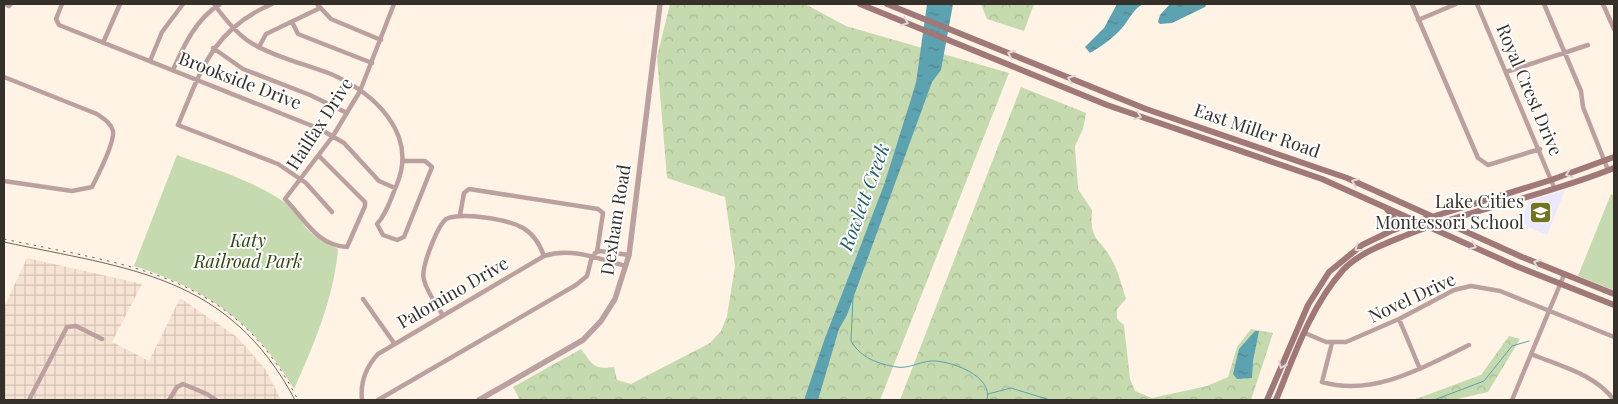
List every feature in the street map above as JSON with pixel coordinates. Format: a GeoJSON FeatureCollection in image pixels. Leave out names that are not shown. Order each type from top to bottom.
{"type":"FeatureCollection","features":[{"type":"Feature","properties":{"kind":"main road","name":"East Miller Road"},"geometry":{"type":"LineString","coordinates":[[860,4],[1092,99],[1310,175],[1614,305]]}},
{"type":"Feature","properties":{"kind":"main road","name":"East Miller Road"},"geometry":{"type":"LineString","coordinates":[[887,4],[1146,109],[1313,166],[1371,189],[1443,222],[1614,294]]}},
{"type":"Feature","properties":{"kind":"main road"},"geometry":{"type":"LineString","coordinates":[[1022,70],[1029,67],[1048,73],[1056,73]]}},
{"type":"Feature","properties":{"kind":"main road"},"geometry":{"type":"LineString","coordinates":[[1092,99],[1097,89]]}},
{"type":"Feature","properties":{"kind":"main road"},"geometry":{"type":"LineString","coordinates":[[1276,400],[1305,333],[1326,293],[1345,268],[1382,243],[1468,214],[1490,203],[1614,157]]}},
{"type":"Feature","properties":{"kind":"main road"},"geometry":{"type":"LineString","coordinates":[[1310,175],[1313,166]]}},
{"type":"Feature","properties":{"kind":"main road"},"geometry":{"type":"LineString","coordinates":[[1267,400],[1308,305],[1329,272],[1362,245],[1418,221],[1554,188],[1611,169]]}},
{"type":"Feature","properties":{"kind":"main road"},"geometry":{"type":"LineString","coordinates":[[1381,204],[1394,218],[1391,231]]}},
{"type":"Feature","properties":{"kind":"main road"},"geometry":{"type":"LineString","coordinates":[[1467,232],[1461,221],[1468,214]]}},
{"type":"Feature","properties":{"kind":"main road"},"geometry":{"type":"LineString","coordinates":[[1297,330],[1305,333]]}},
{"type":"Feature","properties":{"kind":"street"},"geometry":{"type":"LineString","coordinates":[[4,4],[11,4]]}},
{"type":"Feature","properties":{"kind":"street","name":"Brookside Drive"},"geometry":{"type":"LineString","coordinates":[[62,4],[56,18],[59,25],[309,123],[333,136],[351,150],[379,181],[395,188]]}},
{"type":"Feature","properties":{"kind":"street"},"geometry":{"type":"LineString","coordinates":[[103,43],[120,4]]}},
{"type":"Feature","properties":{"kind":"street"},"geometry":{"type":"LineString","coordinates":[[150,61],[167,24],[183,4]]}},
{"type":"Feature","properties":{"kind":"street"},"geometry":{"type":"LineString","coordinates":[[272,4],[245,17],[213,48],[178,125],[278,164],[301,180],[332,212]]}},
{"type":"Feature","properties":{"kind":"street","name":"Hailfax Drive"},"geometry":{"type":"LineString","coordinates":[[319,156],[365,202],[349,245],[340,246],[316,236],[285,199],[333,136],[360,91],[394,4]]}},
{"type":"Feature","properties":{"kind":"street","name":"Dexham Road"},"geometry":{"type":"LineString","coordinates":[[480,400],[583,340],[612,306],[629,255],[660,4]]}},
{"type":"Feature","properties":{"kind":"street"},"geometry":{"type":"LineString","coordinates":[[1412,4],[1478,158],[1482,163],[1495,164],[1540,149]]}},
{"type":"Feature","properties":{"kind":"street"},"geometry":{"type":"LineString","coordinates":[[1418,20],[1456,4]]}},
{"type":"Feature","properties":{"kind":"street","name":"Royal Crest Drive"},"geometry":{"type":"LineString","coordinates":[[1477,4],[1540,149],[1554,188]]}},
{"type":"Feature","properties":{"kind":"street"},"geometry":{"type":"LineString","coordinates":[[1544,4],[1581,91],[1583,106],[1604,161],[1611,169]]}},
{"type":"Feature","properties":{"kind":"street"},"geometry":{"type":"LineString","coordinates":[[1603,4],[1614,29]]}},
{"type":"Feature","properties":{"kind":"street"},"geometry":{"type":"LineString","coordinates":[[173,70],[183,46],[196,27],[216,5],[246,40],[259,47],[331,74],[360,91],[379,106],[393,122],[401,140],[403,161],[384,215],[377,224],[383,234],[396,240],[404,237],[432,167],[425,161],[403,161]]}},
{"type":"Feature","properties":{"kind":"street"},"geometry":{"type":"LineString","coordinates":[[259,47],[266,34],[292,22],[318,6],[331,19],[343,26],[381,40]]}},
{"type":"Feature","properties":{"kind":"street"},"geometry":{"type":"LineString","coordinates":[[292,22],[298,34],[372,63]]}},
{"type":"Feature","properties":{"kind":"street"},"geometry":{"type":"LineString","coordinates":[[1506,72],[1588,44]]}},
{"type":"Feature","properties":{"kind":"street"},"geometry":{"type":"LineString","coordinates":[[213,48],[243,69],[310,95],[347,113]]}},
{"type":"Feature","properties":{"kind":"street"},"geometry":{"type":"LineString","coordinates":[[4,77],[97,114],[109,122],[113,132],[112,141],[92,187],[72,190],[4,181]]}},
{"type":"Feature","properties":{"kind":"street"},"geometry":{"type":"LineString","coordinates":[[460,215],[464,193],[469,189],[598,209],[603,213],[598,252]]}},
{"type":"Feature","properties":{"kind":"street"},"geometry":{"type":"LineString","coordinates":[[442,314],[426,286],[423,271],[443,222],[450,217],[460,215],[516,224],[531,234],[544,256]]}},
{"type":"Feature","properties":{"kind":"street","name":"Palomino Drive"},"geometry":{"type":"LineString","coordinates":[[362,400],[363,377],[369,365],[378,354],[442,314],[544,256],[566,252],[592,256],[600,260],[626,266]]}},
{"type":"Feature","properties":{"kind":"street"},"geometry":{"type":"LineString","coordinates":[[378,400],[576,285],[587,276],[592,256],[598,252],[629,255]]}},
{"type":"Feature","properties":{"kind":"street"},"geometry":{"type":"LineString","coordinates":[[1515,400],[1531,354],[1564,274]]}},
{"type":"Feature","properties":{"kind":"street","name":"Novel Drive"},"geometry":{"type":"LineString","coordinates":[[1332,343],[1346,342],[1399,319],[1454,290],[1471,286],[1500,291],[1614,338]]}},
{"type":"Feature","properties":{"kind":"street"},"geometry":{"type":"LineString","coordinates":[[363,299],[394,343]]}},
{"type":"Feature","properties":{"kind":"street"},"geometry":{"type":"LineString","coordinates":[[1399,319],[1420,369]]}},
{"type":"Feature","properties":{"kind":"street"},"geometry":{"type":"LineString","coordinates":[[29,400],[64,331],[70,326],[76,326],[102,339]]}},
{"type":"Feature","properties":{"kind":"street"},"geometry":{"type":"LineString","coordinates":[[1305,333],[1332,343],[1322,382],[1340,387],[1373,384],[1396,378],[1420,369],[1469,345]]}},
{"type":"Feature","properties":{"kind":"street"},"geometry":{"type":"LineString","coordinates":[[1531,354],[1587,377],[1604,388],[1614,400]]}},
{"type":"Feature","properties":{"kind":"street"},"geometry":{"type":"LineString","coordinates":[[169,400],[177,387],[186,385],[216,400]]}},
{"type":"Feature","properties":{"kind":"shaded area","name":"Lake Cities Montessori School"},"geometry":{"type":"Polygon","coordinates":[[[1565,190],[1547,235],[1519,223],[1529,201],[1565,190]]]}},
{"type":"Feature","properties":{"kind":"shaded area"},"geometry":{"type":"Polygon","coordinates":[[[27,258],[142,284],[112,342],[149,361],[180,298],[237,337],[266,370],[281,400],[4,400],[4,307],[27,258]]]}},
{"type":"Feature","properties":{"kind":"green space"},"geometry":{"type":"Polygon","coordinates":[[[670,4],[805,4],[846,26],[1009,73],[880,400],[520,400],[513,387],[581,349],[594,365],[601,368],[614,367],[617,380],[631,384],[710,343],[721,331],[727,316],[735,266],[725,197],[667,178],[657,57],[670,4]]]}},
{"type":"Feature","properties":{"kind":"green space"},"geometry":{"type":"Polygon","coordinates":[[[981,4],[1034,4],[1024,31],[987,19],[981,4]]]}},
{"type":"Feature","properties":{"kind":"green space"},"geometry":{"type":"Polygon","coordinates":[[[1021,87],[1086,113],[1083,129],[1075,146],[1078,189],[1092,210],[1094,234],[1109,254],[1115,266],[1126,299],[1117,309],[1117,319],[1124,325],[1130,379],[1135,391],[1152,398],[1207,386],[1228,377],[1237,347],[1251,329],[1273,333],[1251,400],[900,400],[1021,87]]]}},
{"type":"Feature","properties":{"kind":"green space","name":"Katy Railroad Park"},"geometry":{"type":"Polygon","coordinates":[[[177,155],[234,176],[275,196],[293,209],[310,232],[338,249],[328,303],[316,338],[294,389],[279,365],[262,345],[226,311],[206,297],[184,286],[134,266],[177,155]]]}},
{"type":"Feature","properties":{"kind":"green space"},"geometry":{"type":"Polygon","coordinates":[[[1611,194],[1614,196],[1613,290],[1578,276],[1611,194]]]}},
{"type":"Feature","properties":{"kind":"green space"},"geometry":{"type":"Polygon","coordinates":[[[1509,336],[1520,339],[1488,392],[1453,400],[1413,400],[1481,375],[1509,336]]]}},
{"type":"Feature","properties":{"kind":"water"},"geometry":{"type":"Polygon","coordinates":[[[927,4],[953,4],[941,70],[932,82],[847,315],[839,329],[818,400],[804,400],[825,338],[884,185],[916,83],[927,4]]]}},
{"type":"Feature","properties":{"kind":"water"},"geometry":{"type":"Polygon","coordinates":[[[1117,4],[1143,4],[1115,35],[1090,53],[1085,47],[1104,28],[1117,4]]]}},
{"type":"Feature","properties":{"kind":"water"},"geometry":{"type":"Polygon","coordinates":[[[1170,4],[1207,4],[1205,7],[1172,23],[1160,24],[1158,22],[1160,15],[1170,4]]]}},
{"type":"Feature","properties":{"kind":"water"},"geometry":{"type":"Polygon","coordinates":[[[1255,331],[1259,331],[1253,361],[1252,378],[1237,379],[1233,374],[1239,349],[1255,331]]]}},
{"type":"Feature","properties":{"kind":"waterway"},"geometry":{"type":"LineString","coordinates":[[853,296],[851,341],[865,356],[877,362],[897,367],[931,361],[949,363],[969,371],[977,377],[984,384],[987,391],[987,400]]}},
{"type":"Feature","properties":{"kind":"waterway"},"geometry":{"type":"LineString","coordinates":[[1434,400],[1484,381],[1512,346],[1529,341]]}},
{"type":"Feature","properties":{"kind":"waterway"},"geometry":{"type":"LineString","coordinates":[[988,394],[1011,388],[1050,400]]}},
{"type":"Feature","properties":{"kind":"tram line"},"geometry":{"type":"LineString","coordinates":[[4,242],[93,260],[133,271],[171,284],[206,302],[239,326],[268,358],[295,400]]}},
{"type":"Feature","properties":{"kind":"railway"},"geometry":{"type":"LineString","coordinates":[[4,239],[135,268],[174,282],[209,300],[242,325],[272,357],[298,400]]}},
{"type":"Feature","properties":{"kind":"place","name":"Lake Cities Montessori School"},"geometry":{"type":"Point","coordinates":[1540,212]}},
{"type":"Feature","properties":{"kind":"water label","name":"Rowlett Creek"},"geometry":{"type":"Point","coordinates":[864,197]}}]}
